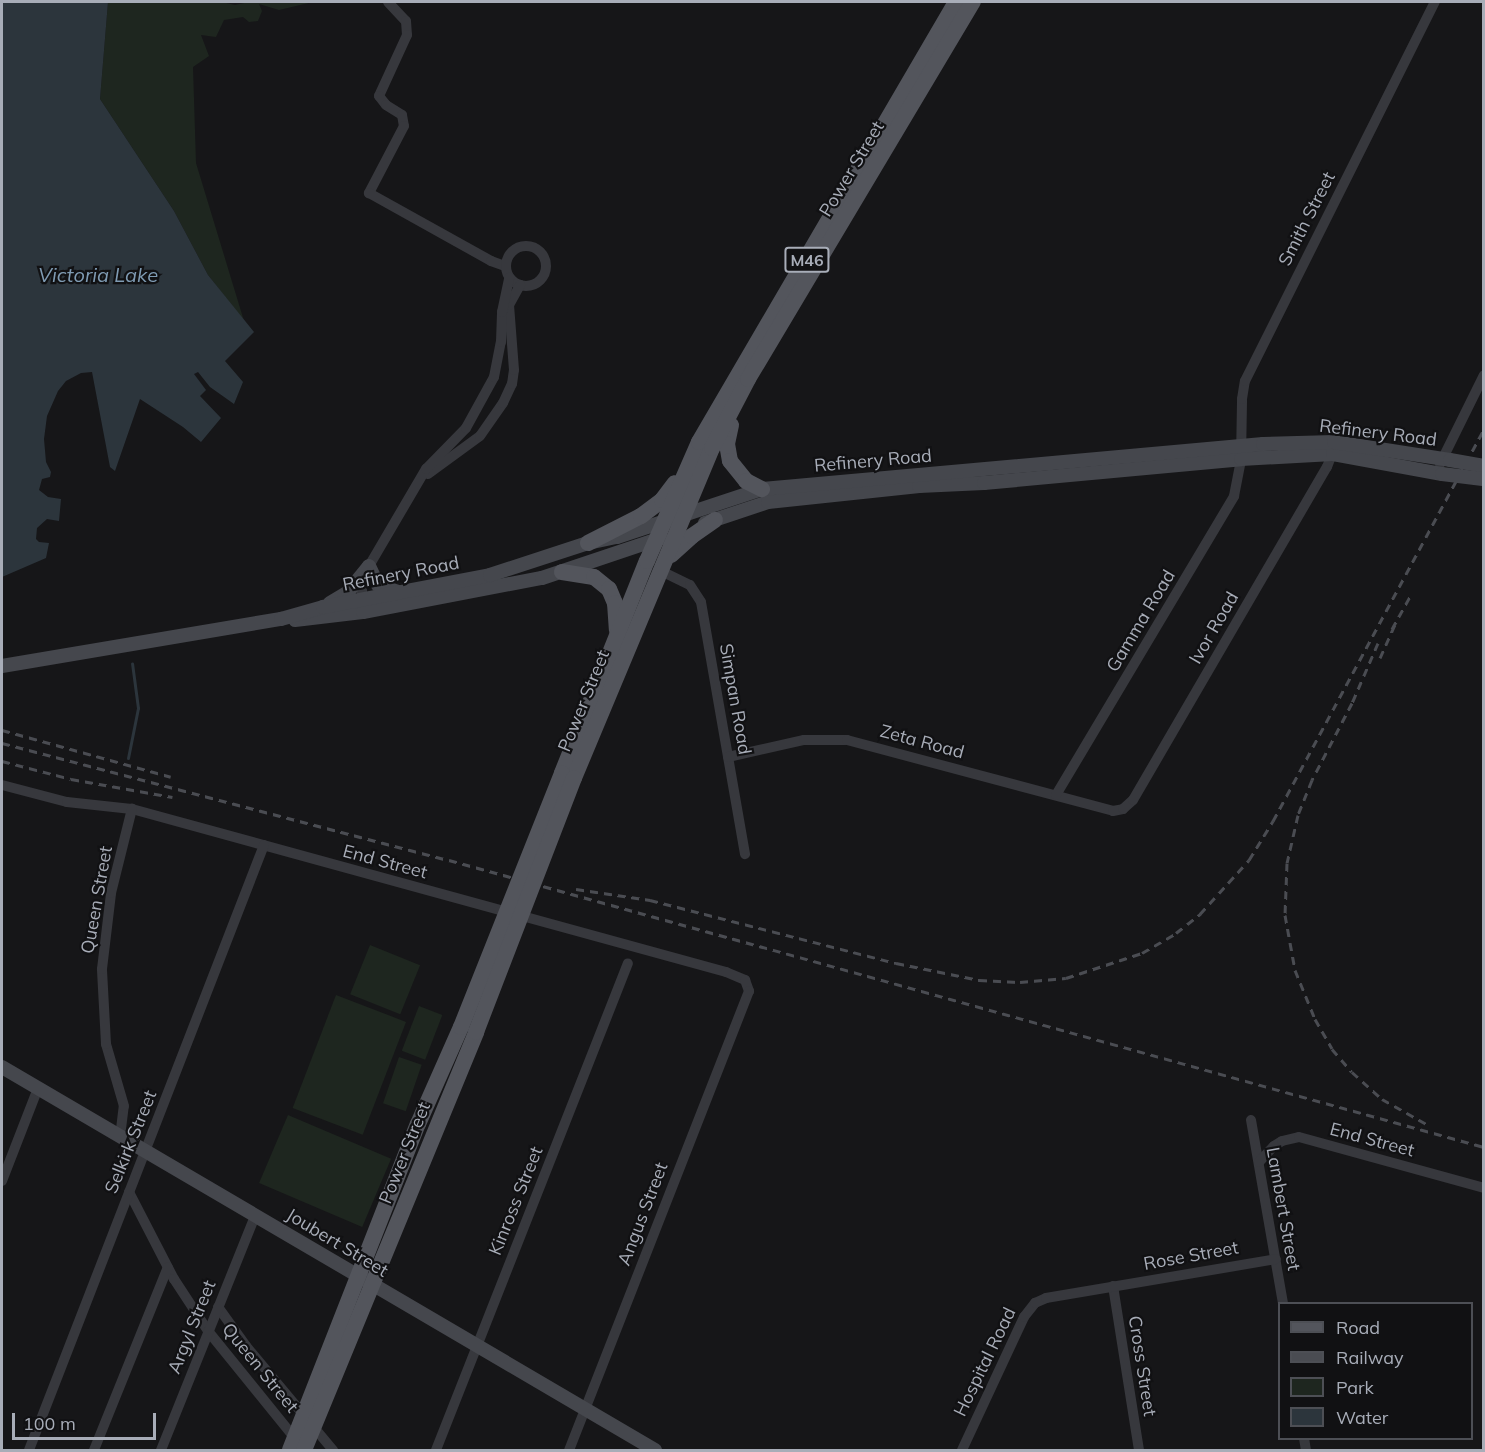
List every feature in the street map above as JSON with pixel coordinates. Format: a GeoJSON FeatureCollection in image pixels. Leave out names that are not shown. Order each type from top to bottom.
{"type":"FeatureCollection","features":[{"type":"Feature","properties":{"kind":"main road","name":"Power Street"},"geometry":{"type":"LineString","coordinates":[[298,1448],[469,1030],[568,776],[617,637],[658,564],[658,539],[683,515],[712,448],[748,379],[881,145],[956,2]]}},
{"type":"Feature","properties":{"kind":"main road","name":"Power Street"},"geometry":{"type":"LineString","coordinates":[[568,776],[609,689],[658,564],[671,527],[686,470],[738,373],[973,2]]}},
{"type":"Feature","properties":{"kind":"main road"},"geometry":{"type":"LineString","coordinates":[[748,379],[728,434],[727,452],[740,475],[762,489]]}},
{"type":"Feature","properties":{"kind":"main road","name":"Refinery Road"},"geometry":{"type":"LineString","coordinates":[[1334,448],[1439,473],[1483,479]]}},
{"type":"Feature","properties":{"kind":"main road","name":"Refinery Road"},"geometry":{"type":"LineString","coordinates":[[683,515],[762,489],[983,476],[1241,453],[1334,448],[1446,459],[1484,466]]}},
{"type":"Feature","properties":{"kind":"main road"},"geometry":{"type":"LineString","coordinates":[[588,543],[641,516],[662,500],[686,470]]}},
{"type":"Feature","properties":{"kind":"main road","name":"Refinery Road"},"geometry":{"type":"LineString","coordinates":[[281,619],[324,618],[405,593],[490,575],[588,543],[715,520],[768,502],[919,486],[983,476]]}},
{"type":"Feature","properties":{"kind":"main road"},"geometry":{"type":"LineString","coordinates":[[658,564],[715,520]]}},
{"type":"Feature","properties":{"kind":"main road","name":"Refinery Road"},"geometry":{"type":"LineString","coordinates":[[2,666],[281,619],[323,607],[362,606],[516,584],[562,572],[658,539]]}},
{"type":"Feature","properties":{"kind":"main road"},"geometry":{"type":"LineString","coordinates":[[323,607],[348,592],[369,566],[378,585],[405,593]]}},
{"type":"Feature","properties":{"kind":"main road"},"geometry":{"type":"LineString","coordinates":[[562,572],[594,577],[609,589],[617,615],[617,637]]}},
{"type":"Feature","properties":{"kind":"main road","name":"Joubert Street"},"geometry":{"type":"LineString","coordinates":[[2,1067],[655,1450]]}},
{"type":"Feature","properties":{"kind":"street"},"geometry":{"type":"LineString","coordinates":[[388,2],[401,14],[408,28],[379,96],[386,105],[402,115],[404,126],[369,193],[491,261],[505,266]]}},
{"type":"Feature","properties":{"kind":"street","name":"Smith Street"},"geometry":{"type":"LineString","coordinates":[[1241,453],[1242,399],[1252,364],[1435,2]]}},
{"type":"Feature","properties":{"kind":"street"},"geometry":{"type":"LineString","coordinates":[[362,606],[362,584],[369,566],[426,469],[466,428],[475,415],[498,367],[502,312],[509,278],[505,266],[509,254],[520,246],[534,247],[542,254],[546,265],[542,277],[532,285],[520,285],[509,278]]}},
{"type":"Feature","properties":{"kind":"street"},"geometry":{"type":"LineString","coordinates":[[419,482],[471,443],[489,424],[512,384],[514,370],[509,305],[520,285]]}},
{"type":"Feature","properties":{"kind":"street"},"geometry":{"type":"LineString","coordinates":[[1439,473],[1484,375]]}},
{"type":"Feature","properties":{"kind":"street"},"geometry":{"type":"LineString","coordinates":[[475,415],[489,424]]}},
{"type":"Feature","properties":{"kind":"street","name":"Ivor Road"},"geometry":{"type":"LineString","coordinates":[[1105,809],[1118,811],[1132,800],[1334,448]]}},
{"type":"Feature","properties":{"kind":"street","name":"Gamma Road"},"geometry":{"type":"LineString","coordinates":[[1056,795],[1224,514],[1236,489],[1241,453]]}},
{"type":"Feature","properties":{"kind":"street","name":"Simpan Road"},"geometry":{"type":"LineString","coordinates":[[658,564],[690,585],[701,602],[745,854]]}},
{"type":"Feature","properties":{"kind":"street","name":"Zeta Road"},"geometry":{"type":"LineString","coordinates":[[728,757],[804,740],[847,740],[1105,809]]}},
{"type":"Feature","properties":{"kind":"street","name":"End Street"},"geometry":{"type":"LineString","coordinates":[[2,785],[67,802],[132,809],[726,972],[745,980],[749,991]]}},
{"type":"Feature","properties":{"kind":"street","name":"Queen Street"},"geometry":{"type":"LineString","coordinates":[[120,1137],[124,1106],[106,1044],[102,969],[111,893],[132,809]]}},
{"type":"Feature","properties":{"kind":"street","name":"Selkirk Street"},"geometry":{"type":"LineString","coordinates":[[28,1450],[264,845]]}},
{"type":"Feature","properties":{"kind":"street","name":"Kinross Street"},"geometry":{"type":"LineString","coordinates":[[436,1450],[628,963]]}},
{"type":"Feature","properties":{"kind":"street","name":"Angus Street"},"geometry":{"type":"LineString","coordinates":[[569,1450],[749,991]]}},
{"type":"Feature","properties":{"kind":"street"},"geometry":{"type":"LineString","coordinates":[[2,1181],[38,1088]]}},
{"type":"Feature","properties":{"kind":"street","name":"Lambert Street"},"geometry":{"type":"LineString","coordinates":[[1251,1120],[1283,1302]]}},
{"type":"Feature","properties":{"kind":"street","name":"End Street"},"geometry":{"type":"LineString","coordinates":[[1259,1162],[1282,1141],[1299,1137],[1484,1188]]}},
{"type":"Feature","properties":{"kind":"street","name":"Queen Street"},"geometry":{"type":"LineString","coordinates":[[129,1192],[168,1267],[208,1331],[298,1448]]}},
{"type":"Feature","properties":{"kind":"street","name":"Argyl Street"},"geometry":{"type":"LineString","coordinates":[[160,1450],[255,1216]]}},
{"type":"Feature","properties":{"kind":"street","name":"Rose Street"},"geometry":{"type":"LineString","coordinates":[[1113,1286],[1276,1258]]}},
{"type":"Feature","properties":{"kind":"street"},"geometry":{"type":"LineString","coordinates":[[94,1450],[168,1267]]}},
{"type":"Feature","properties":{"kind":"street","name":"Hospital Road"},"geometry":{"type":"LineString","coordinates":[[961,1448],[1032,1306],[1046,1298],[1113,1286]]}},
{"type":"Feature","properties":{"kind":"street","name":"Cross Street"},"geometry":{"type":"LineString","coordinates":[[1113,1286],[1139,1450]]}},
{"type":"Feature","properties":{"kind":"street","name":"Queen Street"},"geometry":{"type":"LineString","coordinates":[[218,1307],[246,1346],[333,1450]]}},
{"type":"Feature","properties":{"kind":"green space"},"geometry":{"type":"Polygon","coordinates":[[[108,2],[222,2],[235,5],[249,2],[313,2],[279,10],[259,4],[262,11],[258,21],[249,22],[243,17],[224,20],[216,37],[201,35],[209,56],[193,67],[196,163],[244,321],[208,275],[174,211],[100,99],[108,2]]]}},
{"type":"Feature","properties":{"kind":"green space"},"geometry":{"type":"Polygon","coordinates":[[[370,945],[420,965],[400,1014],[350,994],[370,945]]]}},
{"type":"Feature","properties":{"kind":"green space"},"geometry":{"type":"Polygon","coordinates":[[[336,995],[406,1022],[363,1135],[293,1108],[336,995]]]}},
{"type":"Feature","properties":{"kind":"green space"},"geometry":{"type":"Polygon","coordinates":[[[419,1006],[442,1015],[425,1060],[402,1051],[419,1006]]]}},
{"type":"Feature","properties":{"kind":"green space"},"geometry":{"type":"Polygon","coordinates":[[[399,1057],[422,1065],[406,1111],[383,1103],[399,1057]]]}},
{"type":"Feature","properties":{"kind":"green space"},"geometry":{"type":"Polygon","coordinates":[[[288,1115],[391,1159],[362,1227],[259,1183],[288,1115]]]}},
{"type":"Feature","properties":{"kind":"water","name":"Victoria Lake"},"geometry":{"type":"Polygon","coordinates":[[[2,2],[108,2],[100,99],[174,211],[208,275],[254,332],[225,361],[243,382],[234,404],[210,387],[198,372],[194,374],[206,390],[200,396],[221,418],[201,442],[183,427],[140,399],[115,471],[110,467],[92,372],[81,373],[66,381],[58,391],[47,416],[44,439],[46,462],[51,472],[50,477],[42,479],[39,490],[48,497],[61,499],[59,521],[47,519],[37,528],[36,539],[39,542],[49,543],[46,558],[2,577],[2,2]]]}},
{"type":"Feature","properties":{"kind":"waterway"},"geometry":{"type":"LineString","coordinates":[[128,758],[138,708],[132,663]]}},
{"type":"Feature","properties":{"kind":"railway"},"geometry":{"type":"LineString","coordinates":[[576,889],[650,900],[896,963],[979,980],[1020,982],[1066,978],[1142,953],[1176,933],[1200,914],[1249,860],[1273,821],[1484,429]]}},
{"type":"Feature","properties":{"kind":"railway"},"geometry":{"type":"LineString","coordinates":[[1392,629],[1410,597]]}},
{"type":"Feature","properties":{"kind":"railway"},"geometry":{"type":"LineString","coordinates":[[1380,658],[1396,622]]}},
{"type":"Feature","properties":{"kind":"railway"},"geometry":{"type":"LineString","coordinates":[[1378,643],[1352,703],[1312,780],[1298,815],[1287,863],[1285,915],[1295,970],[1315,1019],[1332,1049],[1352,1072],[1382,1099],[1430,1126]]}},
{"type":"Feature","properties":{"kind":"railway"},"geometry":{"type":"LineString","coordinates":[[2,730],[171,777]]}},
{"type":"Feature","properties":{"kind":"railway"},"geometry":{"type":"LineString","coordinates":[[2,743],[449,860],[1484,1147]]}},
{"type":"Feature","properties":{"kind":"railway"},"geometry":{"type":"LineString","coordinates":[[2,761],[71,779],[172,797]]}}]}
